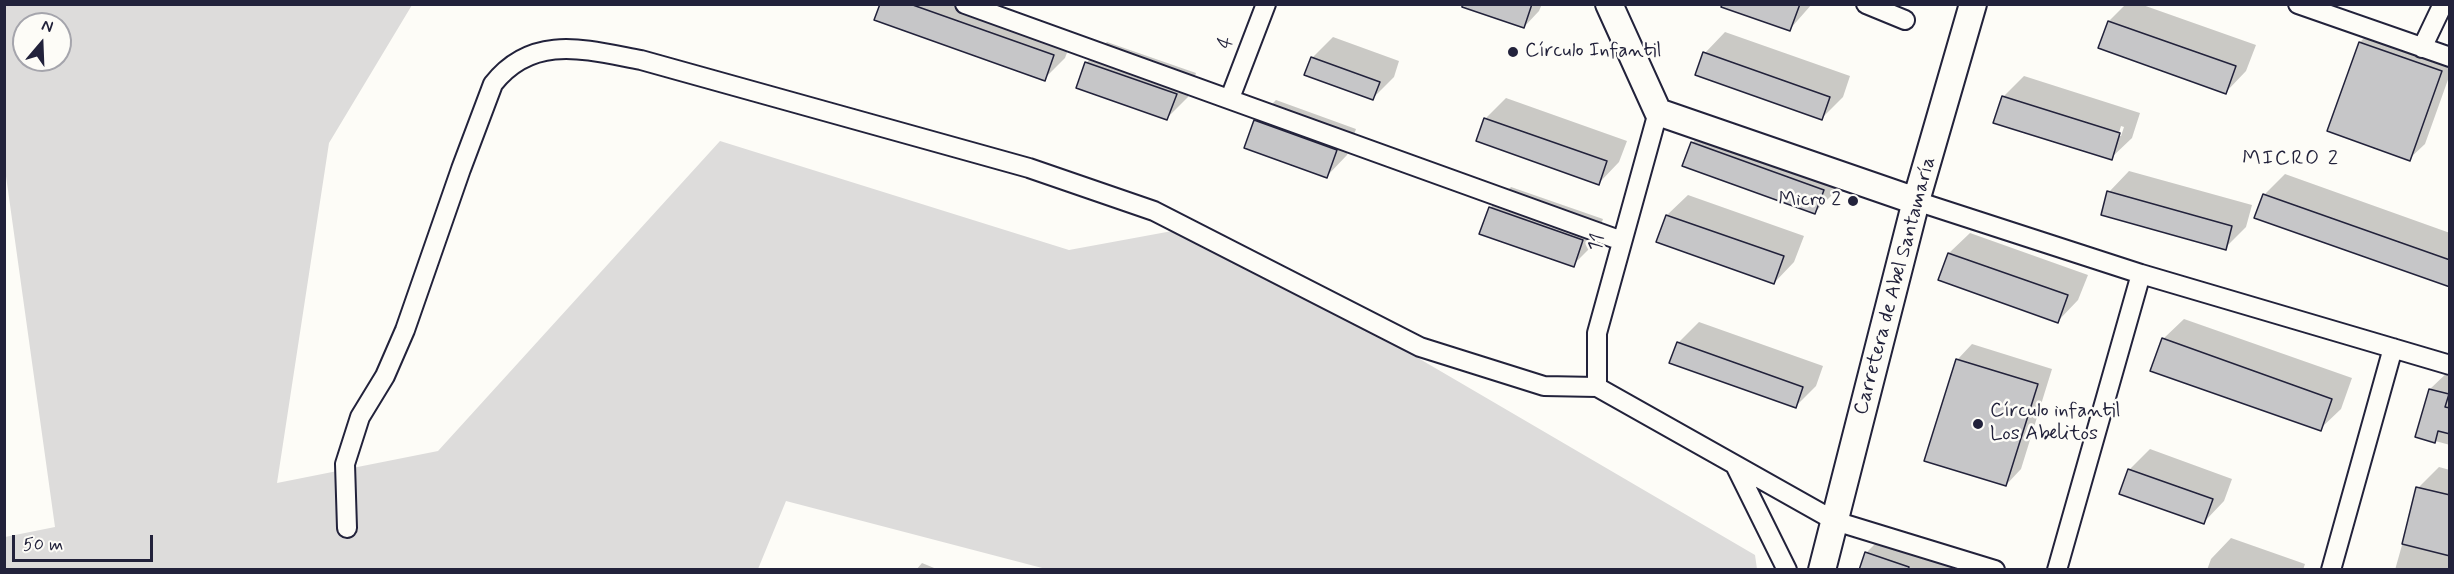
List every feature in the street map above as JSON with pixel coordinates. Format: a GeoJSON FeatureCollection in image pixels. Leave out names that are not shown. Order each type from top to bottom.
{"type":"FeatureCollection","features":[{"type":"Feature","properties":{"kind":"main road"},"geometry":{"type":"LineString","coordinates":[[1609,4],[1658,112],[1916,201]]}},
{"type":"Feature","properties":{"kind":"main road","name":"Carretera de Abel Santamaría"},"geometry":{"type":"LineString","coordinates":[[1822,570],[1916,201],[1973,4]]}},
{"type":"Feature","properties":{"kind":"street"},"geometry":{"type":"LineString","coordinates":[[964,4],[1622,241]]}},
{"type":"Feature","properties":{"kind":"street","name":"4"},"geometry":{"type":"LineString","coordinates":[[1230,98],[1266,4]]}},
{"type":"Feature","properties":{"kind":"street"},"geometry":{"type":"LineString","coordinates":[[1866,4],[1905,20]]}},
{"type":"Feature","properties":{"kind":"street"},"geometry":{"type":"LineString","coordinates":[[2298,4],[2450,57]]}},
{"type":"Feature","properties":{"kind":"street"},"geometry":{"type":"LineString","coordinates":[[2422,48],[2443,4]]}},
{"type":"Feature","properties":{"kind":"street"},"geometry":{"type":"LineString","coordinates":[[347,528],[345,464],[360,417],[385,376],[405,330],[460,169],[493,84],[502,72],[536,54],[556,49],[577,48],[641,60],[1029,168],[1154,211],[1420,347],[1544,386],[1597,387],[1835,521],[1995,570]]}},
{"type":"Feature","properties":{"kind":"street","name":"11"},"geometry":{"type":"LineString","coordinates":[[1597,387],[1597,333],[1658,112]]}},
{"type":"Feature","properties":{"kind":"street"},"geometry":{"type":"LineString","coordinates":[[1916,201],[2141,274],[2450,365]]}},
{"type":"Feature","properties":{"kind":"street"},"geometry":{"type":"LineString","coordinates":[[2057,570],[2141,274]]}},
{"type":"Feature","properties":{"kind":"street"},"geometry":{"type":"LineString","coordinates":[[2331,570],[2393,348]]}},
{"type":"Feature","properties":{"kind":"street"},"geometry":{"type":"LineString","coordinates":[[1735,465],[1787,570]]}},
{"type":"Feature","properties":{"kind":"shaded area"},"geometry":{"type":"Polygon","coordinates":[[[4,5],[412,5],[329,143],[277,483],[438,451],[720,141],[1069,250],[1194,227],[1755,555],[1757,569],[1046,569],[786,501],[758,569],[5,569],[5,537],[55,527],[5,169],[4,5]]]}},
{"type":"Feature","properties":{"kind":"building"},"geometry":{"type":"Polygon","coordinates":[[[880,4],[910,4],[1054,55],[1045,81],[874,20],[880,4]]]}},
{"type":"Feature","properties":{"kind":"building"},"geometry":{"type":"Polygon","coordinates":[[[1462,4],[1532,4],[1524,28],[1462,7],[1462,4]]]}},
{"type":"Feature","properties":{"kind":"building"},"geometry":{"type":"Polygon","coordinates":[[[1722,4],[1800,4],[1790,31],[1721,7],[1722,4]]]}},
{"type":"Feature","properties":{"kind":"building"},"geometry":{"type":"Polygon","coordinates":[[[2108,21],[2236,66],[2226,94],[2098,48],[2108,21]]]}},
{"type":"Feature","properties":{"kind":"building"},"geometry":{"type":"Polygon","coordinates":[[[2359,42],[2442,71],[2410,161],[2327,131],[2359,42]]]}},
{"type":"Feature","properties":{"kind":"building"},"geometry":{"type":"Polygon","coordinates":[[[1703,52],[1830,97],[1822,120],[1695,75],[1703,52]]]}},
{"type":"Feature","properties":{"kind":"building"},"geometry":{"type":"Polygon","coordinates":[[[1311,57],[1380,82],[1373,100],[1304,75],[1311,57]]]}},
{"type":"Feature","properties":{"kind":"building"},"geometry":{"type":"Polygon","coordinates":[[[1085,62],[1177,94],[1167,120],[1076,88],[1085,62]]]}},
{"type":"Feature","properties":{"kind":"building"},"geometry":{"type":"Polygon","coordinates":[[[2002,96],[2120,133],[2112,160],[1993,123],[2002,96]]]}},
{"type":"Feature","properties":{"kind":"building"},"geometry":{"type":"Polygon","coordinates":[[[1484,118],[1607,161],[1599,185],[1476,141],[1484,118]]]}},
{"type":"Feature","properties":{"kind":"building"},"geometry":{"type":"Polygon","coordinates":[[[1254,120],[1337,150],[1327,178],[1244,148],[1254,120]]]}},
{"type":"Feature","properties":{"kind":"building"},"geometry":{"type":"Polygon","coordinates":[[[1691,142],[1824,190],[1815,214],[1682,166],[1691,142]]]}},
{"type":"Feature","properties":{"kind":"building"},"geometry":{"type":"Polygon","coordinates":[[[2107,191],[2232,226],[2226,250],[2101,215],[2107,191]]]}},
{"type":"Feature","properties":{"kind":"building"},"geometry":{"type":"Polygon","coordinates":[[[2263,194],[2450,260],[2450,287],[2254,218],[2263,194]]]}},
{"type":"Feature","properties":{"kind":"building"},"geometry":{"type":"Polygon","coordinates":[[[1489,207],[1583,240],[1574,267],[1479,234],[1489,207]]]}},
{"type":"Feature","properties":{"kind":"building"},"geometry":{"type":"Polygon","coordinates":[[[1666,215],[1784,256],[1774,284],[1656,242],[1666,215]]]}},
{"type":"Feature","properties":{"kind":"building"},"geometry":{"type":"Polygon","coordinates":[[[1948,253],[2068,295],[2058,323],[1938,280],[1948,253]]]}},
{"type":"Feature","properties":{"kind":"building"},"geometry":{"type":"Polygon","coordinates":[[[2162,338],[2332,399],[2321,431],[2150,371],[2162,338]]]}},
{"type":"Feature","properties":{"kind":"building"},"geometry":{"type":"Polygon","coordinates":[[[1677,342],[1803,387],[1796,408],[1669,363],[1677,342]]]}},
{"type":"Feature","properties":{"kind":"building"},"geometry":{"type":"Polygon","coordinates":[[[1956,359],[2038,384],[2006,486],[1924,461],[1956,359]]]}},
{"type":"Feature","properties":{"kind":"building"},"geometry":{"type":"Polygon","coordinates":[[[2429,389],[2449,394],[2445,407],[2450,408],[2450,434],[2438,431],[2435,443],[2415,437],[2429,389]]]}},
{"type":"Feature","properties":{"kind":"building"},"geometry":{"type":"Polygon","coordinates":[[[2128,469],[2213,499],[2204,524],[2119,494],[2128,469]]]}},
{"type":"Feature","properties":{"kind":"building"},"geometry":{"type":"Polygon","coordinates":[[[2416,487],[2450,495],[2450,556],[2402,544],[2416,487]]]}},
{"type":"Feature","properties":{"kind":"building"},"geometry":{"type":"Polygon","coordinates":[[[1865,552],[1909,567],[1908,570],[1859,570],[1865,552]]]}},
{"type":"Feature","properties":{"kind":"place","name":"Círculo Infantil"},"geometry":{"type":"Point","coordinates":[1513,52]}},
{"type":"Feature","properties":{"kind":"place","name":"Micro 2"},"geometry":{"type":"Point","coordinates":[1853,201]}},
{"type":"Feature","properties":{"kind":"place","name":"Círculo infantil Los Abelitos"},"geometry":{"type":"Point","coordinates":[1978,424]}},
{"type":"Feature","properties":{"kind":"district","name":"MICRO 2"},"geometry":{"type":"Point","coordinates":[2291,160]}}]}
